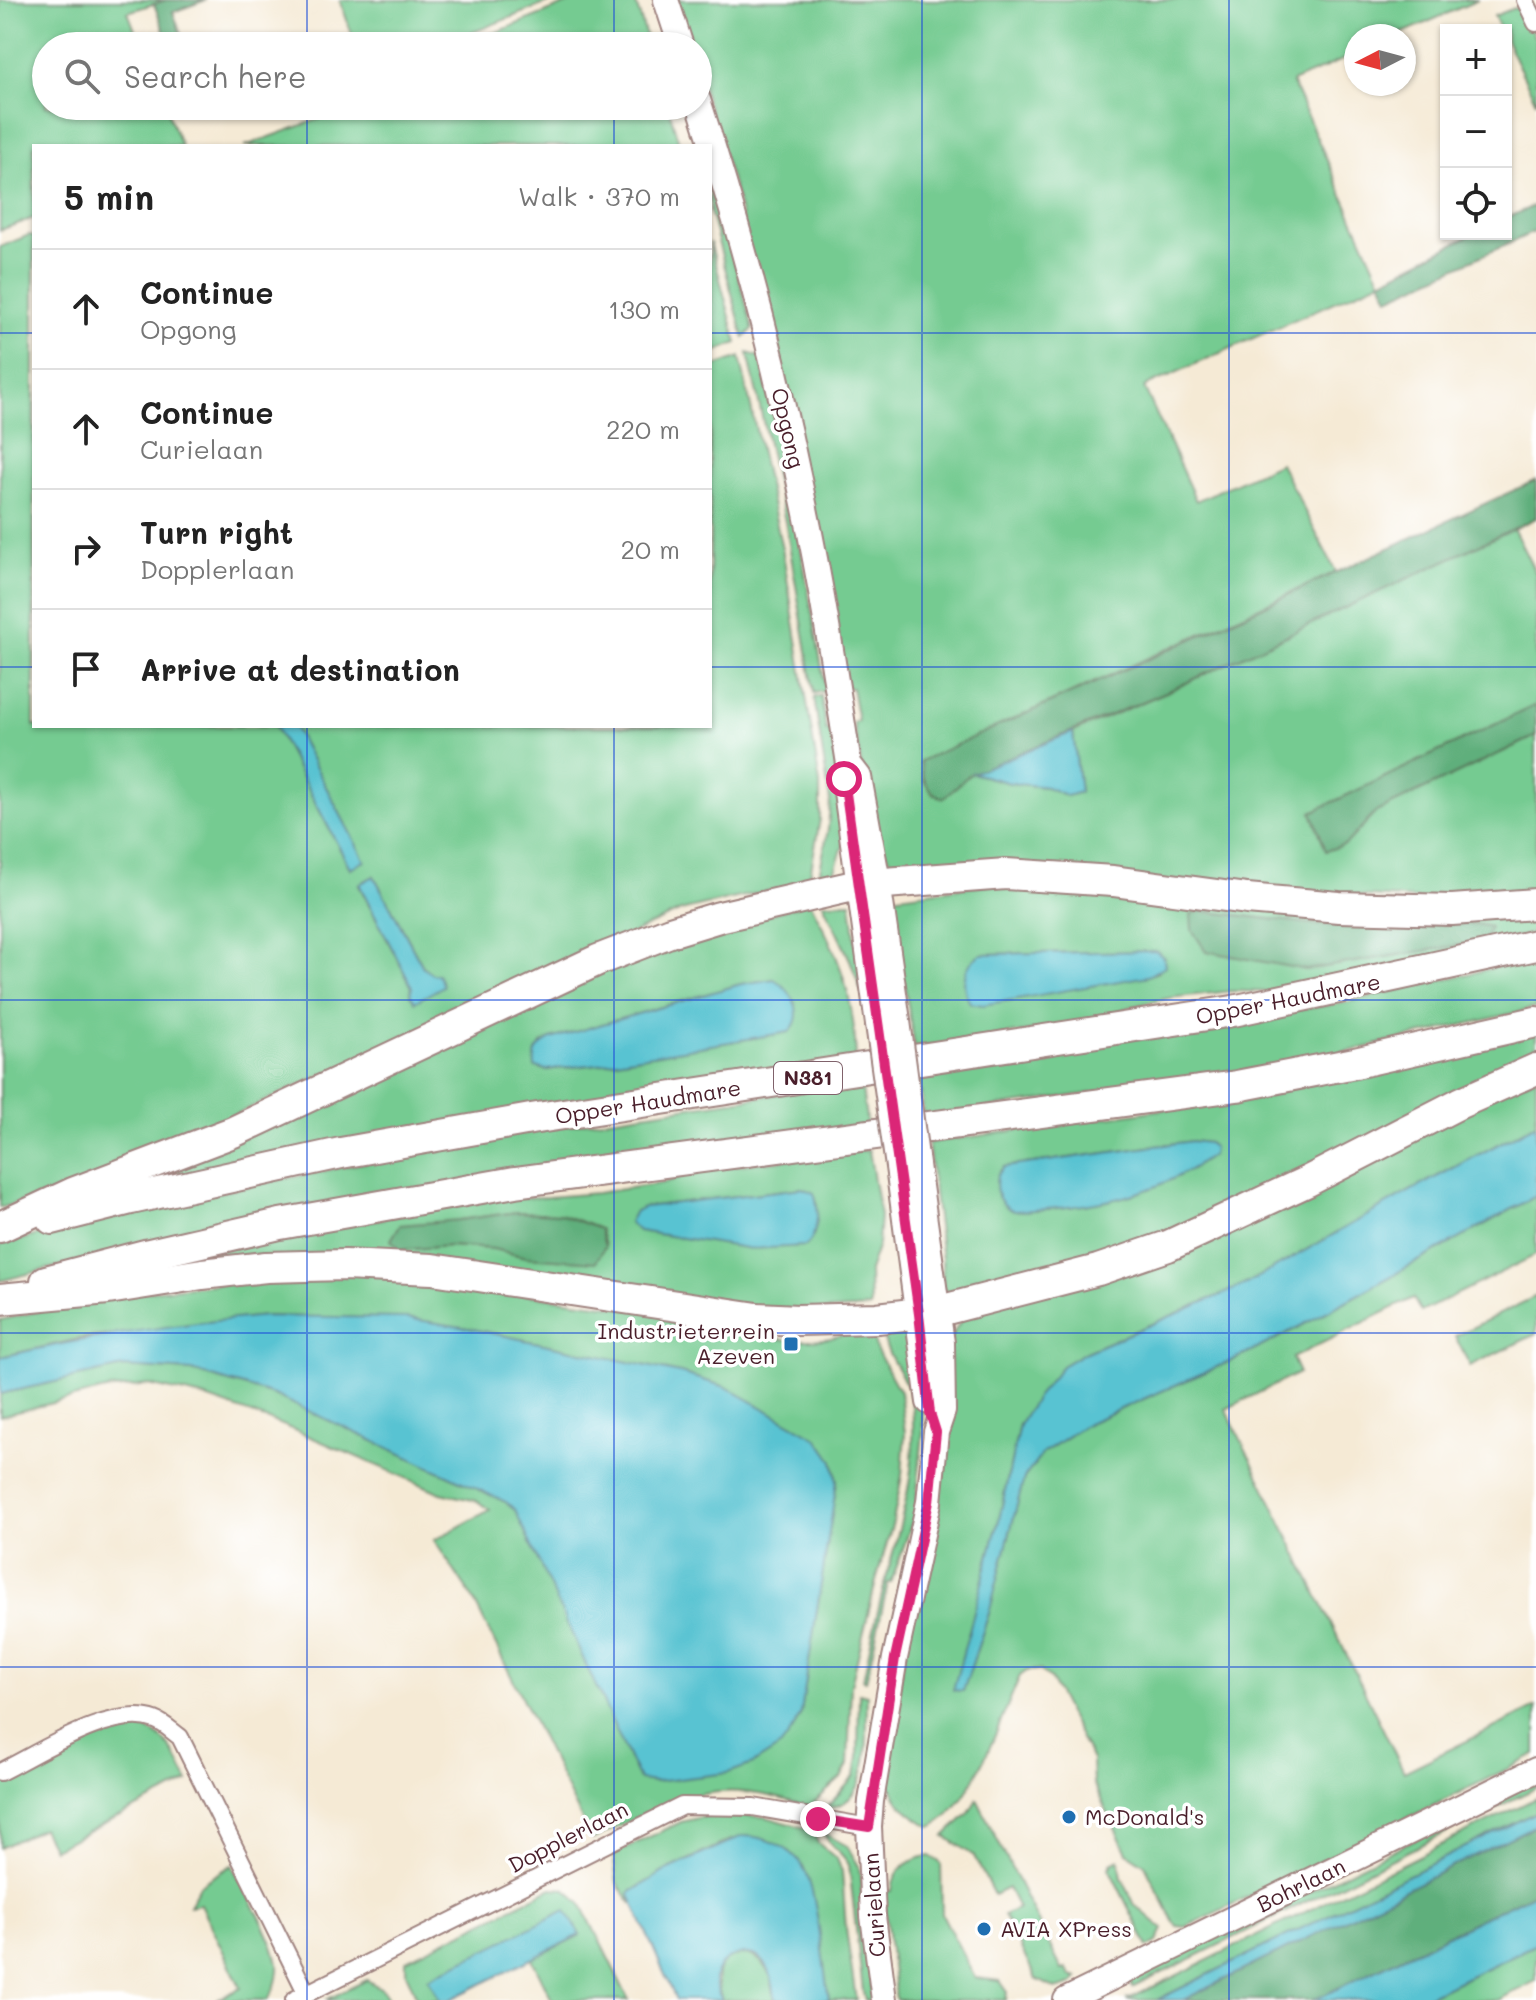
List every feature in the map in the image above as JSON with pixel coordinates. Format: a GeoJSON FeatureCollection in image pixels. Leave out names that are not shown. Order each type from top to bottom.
{"type":"FeatureCollection","features":[{"type":"Feature","properties":{"kind":"highway"},"geometry":{"type":"LineString","coordinates":[[76,1202],[233,1132],[598,960],[719,917],[868,883],[1019,875],[1113,881],[1247,899],[1339,907],[1452,910],[1536,904]]}},
{"type":"Feature","properties":{"kind":"highway","name":"Opper Haudmare"},"geometry":{"type":"LineString","coordinates":[[0,1230],[76,1202],[531,1119],[1233,1011],[1536,945]]}},
{"type":"Feature","properties":{"kind":"highway"},"geometry":{"type":"LineString","coordinates":[[104,1278],[280,1224],[515,1182],[1237,1086],[1536,1022]]}},
{"type":"Feature","properties":{"kind":"highway"},"geometry":{"type":"LineString","coordinates":[[0,1296],[104,1278],[345,1265],[432,1269],[757,1318],[798,1320],[929,1313],[1098,1270],[1168,1246],[1536,1069]]}},
{"type":"Feature","properties":{"kind":"main road"},"geometry":{"type":"LineString","coordinates":[[666,0],[676,32]]}},
{"type":"Feature","properties":{"kind":"main road","name":"Opgong"},"geometry":{"type":"LineString","coordinates":[[704,120],[712,144]]}},
{"type":"Feature","properties":{"kind":"main road","name":"Opgong"},"geometry":{"type":"LineString","coordinates":[[712,145],[739,233],[787,423],[822,595],[849,764],[859,777],[868,883],[908,1173]]}},
{"type":"Feature","properties":{"kind":"main road","name":"Curielaan"},"geometry":{"type":"LineString","coordinates":[[884,2000],[873,1916],[869,1827],[886,1705],[929,1502],[936,1432],[943,1411],[942,1355],[929,1313],[908,1173]]}},
{"type":"Feature","properties":{"kind":"main road","name":"Bohrlaan"},"geometry":{"type":"LineString","coordinates":[[1066,2000],[1536,1770]]}},
{"type":"Feature","properties":{"kind":"street"},"geometry":{"type":"LineString","coordinates":[[1525,0],[1536,23]]}},
{"type":"Feature","properties":{"kind":"street","name":"Dopplerlaan"},"geometry":{"type":"LineString","coordinates":[[0,1772],[101,1722],[128,1715],[156,1720],[180,1737],[300,1997],[682,1806],[753,1807],[869,1827]]}},
{"type":"Feature","properties":{"kind":"green space"},"geometry":{"type":"Polygon","coordinates":[[[0,0],[166,0],[128,12],[136,32],[32,32],[32,120],[171,120],[180,144],[32,144],[32,219],[0,230],[0,0]]]}},
{"type":"Feature","properties":{"kind":"green space"},"geometry":{"type":"Polygon","coordinates":[[[166,0],[206,0],[173,12],[180,32],[165,32],[154,4],[166,0]]]}},
{"type":"Feature","properties":{"kind":"green space"},"geometry":{"type":"Polygon","coordinates":[[[340,0],[555,0],[474,32],[351,32],[340,0]]]}},
{"type":"Feature","properties":{"kind":"green space"},"geometry":{"type":"Polygon","coordinates":[[[577,0],[635,0],[645,32],[497,32],[577,0]]]}},
{"type":"Feature","properties":{"kind":"green space"},"geometry":{"type":"Polygon","coordinates":[[[674,0],[1478,0],[1416,27],[1416,24],[1344,24],[1344,59],[1292,82],[1381,281],[1144,387],[1196,501],[1280,463],[1336,572],[920,762],[924,781],[934,795],[972,773],[1010,783],[1046,787],[1067,796],[1080,792],[1073,732],[1173,689],[1513,528],[1536,574],[1536,705],[1312,812],[1326,851],[1346,844],[1376,812],[1536,736],[1536,898],[1469,902],[906,869],[890,860],[875,836],[853,722],[858,721],[852,688],[847,688],[737,198],[712,118],[712,32],[684,32],[674,0]]]}},
{"type":"Feature","properties":{"kind":"green space"},"geometry":{"type":"Polygon","coordinates":[[[1514,8],[1521,11],[1536,40],[1536,102],[1512,52],[1512,24],[1498,24],[1494,16],[1514,8]]]}},
{"type":"Feature","properties":{"kind":"green space"},"geometry":{"type":"Polygon","coordinates":[[[316,120],[672,120],[679,144],[250,144],[316,120]]]}},
{"type":"Feature","properties":{"kind":"green space"},"geometry":{"type":"Polygon","coordinates":[[[712,180],[753,329],[744,338],[712,219],[712,180]]]}},
{"type":"Feature","properties":{"kind":"green space"},"geometry":{"type":"Polygon","coordinates":[[[1536,205],[1536,231],[1389,298],[1381,281],[1460,240],[1512,240],[1512,215],[1536,205]]]}},
{"type":"Feature","properties":{"kind":"green space"},"geometry":{"type":"Polygon","coordinates":[[[32,236],[32,728],[276,728],[350,868],[364,860],[295,728],[712,728],[712,367],[740,357],[783,553],[820,784],[820,819],[809,881],[681,911],[83,1184],[0,1208],[0,247],[32,236]],[[374,876],[359,885],[412,987],[410,994],[415,1001],[427,992],[435,976],[423,967],[374,876]]]}},
{"type":"Feature","properties":{"kind":"green space"},"geometry":{"type":"Polygon","coordinates":[[[712,249],[737,343],[712,353],[712,249]]]}},
{"type":"Feature","properties":{"kind":"green space"},"geometry":{"type":"Polygon","coordinates":[[[748,353],[760,357],[796,521],[826,691],[814,693],[786,526],[748,353]]]}},
{"type":"Feature","properties":{"kind":"green space"},"geometry":{"type":"Polygon","coordinates":[[[1536,480],[1536,518],[1173,689],[970,774],[944,798],[926,784],[920,761],[1536,480]]]}},
{"type":"Feature","properties":{"kind":"green space"},"geometry":{"type":"Polygon","coordinates":[[[821,696],[826,730],[831,730],[846,837],[835,870],[828,878],[818,880],[830,801],[814,697],[821,696]]]}},
{"type":"Feature","properties":{"kind":"green space"},"geometry":{"type":"Polygon","coordinates":[[[1536,705],[1536,736],[1376,812],[1346,844],[1326,851],[1312,812],[1536,705]]]}},
{"type":"Feature","properties":{"kind":"green space"},"geometry":{"type":"Polygon","coordinates":[[[1005,882],[1536,911],[1536,933],[1276,992],[1232,991],[1169,998],[1130,1007],[1086,1023],[915,1048],[890,897],[1005,882]],[[1200,911],[1191,914],[1484,941],[1490,927],[1477,924],[1321,925],[1200,911]],[[1156,951],[981,954],[1071,989],[1158,972],[1164,958],[1156,951]]]}},
{"type":"Feature","properties":{"kind":"green space"},"geometry":{"type":"Polygon","coordinates":[[[810,902],[844,977],[856,1058],[126,1187],[601,965],[810,902]],[[774,979],[741,984],[551,1039],[541,1044],[535,1066],[546,1070],[598,1064],[789,1032],[774,979]]]}},
{"type":"Feature","properties":{"kind":"green space"},"geometry":{"type":"Polygon","coordinates":[[[851,902],[861,991],[823,903],[851,902]]]}},
{"type":"Feature","properties":{"kind":"green space"},"geometry":{"type":"Polygon","coordinates":[[[1200,911],[1321,925],[1477,924],[1490,927],[1485,941],[1306,970],[1206,951],[1192,930],[1191,914],[1200,911]]]}},
{"type":"Feature","properties":{"kind":"green space"},"geometry":{"type":"Polygon","coordinates":[[[1536,958],[1536,1008],[1355,1050],[1235,1073],[924,1117],[918,1072],[1347,1002],[1536,958]]]}},
{"type":"Feature","properties":{"kind":"green space"},"geometry":{"type":"Polygon","coordinates":[[[1536,1033],[1536,1062],[1165,1240],[950,1295],[943,1289],[928,1143],[1242,1098],[1536,1033]],[[1192,1141],[1004,1167],[997,1175],[1014,1211],[1093,1204],[1142,1191],[1190,1170],[1212,1155],[1213,1147],[1208,1143],[1192,1141]]]}},
{"type":"Feature","properties":{"kind":"green space"},"geometry":{"type":"Polygon","coordinates":[[[1536,1077],[1536,1124],[1246,1284],[1086,1352],[1062,1366],[1019,1425],[999,1520],[954,1690],[963,1691],[989,1613],[1024,1478],[1043,1453],[1086,1424],[1249,1353],[1536,1196],[1536,1255],[1421,1312],[1413,1298],[1292,1358],[1299,1373],[1226,1409],[1404,1772],[1536,1707],[1536,1755],[1186,1927],[1177,1926],[1173,1921],[1145,1865],[1127,1853],[1093,1783],[1092,1760],[1051,1680],[1040,1670],[1027,1671],[1020,1676],[973,1782],[946,1817],[931,1827],[908,1812],[894,1795],[886,1777],[951,1337],[960,1322],[968,1315],[1536,1077]]]}},
{"type":"Feature","properties":{"kind":"green space"},"geometry":{"type":"Polygon","coordinates":[[[861,1082],[867,1125],[144,1245],[0,1281],[0,1245],[136,1209],[500,1135],[861,1082]]]}},
{"type":"Feature","properties":{"kind":"green space"},"geometry":{"type":"Polygon","coordinates":[[[869,1150],[880,1216],[878,1245],[869,1271],[870,1308],[797,1312],[433,1263],[107,1276],[300,1233],[500,1198],[597,1193],[663,1183],[705,1169],[869,1150]],[[802,1188],[644,1207],[815,1228],[817,1201],[802,1188]],[[517,1212],[459,1220],[400,1250],[449,1246],[493,1249],[526,1257],[605,1246],[600,1229],[560,1214],[517,1212]]]}},
{"type":"Feature","properties":{"kind":"green space"},"geometry":{"type":"Polygon","coordinates":[[[517,1212],[560,1214],[600,1229],[605,1246],[596,1262],[526,1257],[493,1249],[450,1246],[400,1250],[391,1240],[400,1225],[517,1212]]]}},
{"type":"Feature","properties":{"kind":"green space"},"geometry":{"type":"Polygon","coordinates":[[[346,1271],[689,1316],[737,1331],[789,1340],[823,1339],[871,1329],[876,1349],[900,1392],[905,1433],[902,1475],[893,1522],[851,1685],[848,1765],[841,1778],[809,1807],[746,1792],[696,1795],[648,1812],[592,1840],[473,1599],[434,1540],[490,1510],[477,1501],[441,1493],[285,1426],[203,1397],[149,1385],[105,1390],[0,1416],[0,1394],[123,1367],[192,1371],[274,1395],[506,1502],[792,1731],[801,1712],[837,1481],[833,1461],[726,1387],[680,1373],[468,1328],[266,1316],[83,1338],[0,1357],[0,1320],[109,1295],[346,1271]]]}},
{"type":"Feature","properties":{"kind":"green space"},"geometry":{"type":"Polygon","coordinates":[[[1536,1296],[1536,1334],[1470,1366],[1455,1336],[1536,1296]]]}},
{"type":"Feature","properties":{"kind":"green space"},"geometry":{"type":"Polygon","coordinates":[[[895,1328],[913,1345],[922,1391],[923,1432],[915,1514],[891,1583],[888,1583],[866,1681],[863,1680],[903,1514],[913,1451],[910,1395],[888,1351],[883,1332],[895,1328]]]}},
{"type":"Feature","properties":{"kind":"green space"},"geometry":{"type":"Polygon","coordinates":[[[859,1693],[867,1695],[867,1745],[861,1780],[854,1794],[842,1804],[826,1808],[855,1776],[859,1693]]]}},
{"type":"Feature","properties":{"kind":"green space"},"geometry":{"type":"Polygon","coordinates":[[[125,1726],[150,1731],[166,1742],[189,1782],[53,1849],[42,1828],[0,1848],[0,1785],[125,1726]]]}},
{"type":"Feature","properties":{"kind":"green space"},"geometry":{"type":"Polygon","coordinates":[[[1536,1779],[1536,1788],[1132,1988],[1129,1981],[1536,1779]]]}},
{"type":"Feature","properties":{"kind":"green space"},"geometry":{"type":"Polygon","coordinates":[[[1536,1798],[1536,1812],[1157,2000],[1127,2000],[1536,1798]]]}},
{"type":"Feature","properties":{"kind":"green space"},"geometry":{"type":"Polygon","coordinates":[[[977,1799],[1062,1970],[1066,1969],[1071,1976],[1078,1978],[1072,1984],[1056,1989],[1036,1979],[1004,1915],[1018,1908],[1008,1888],[994,1895],[974,1856],[945,1836],[968,1814],[977,1799]]]}},
{"type":"Feature","properties":{"kind":"green space"},"geometry":{"type":"Polygon","coordinates":[[[715,1814],[766,1817],[812,1830],[818,1843],[837,1859],[842,1871],[856,2000],[829,2000],[812,1897],[803,1866],[789,1851],[730,1840],[667,1870],[629,1893],[632,1904],[617,1883],[613,1854],[681,1822],[715,1814]]]}},
{"type":"Feature","properties":{"kind":"green space"},"geometry":{"type":"Polygon","coordinates":[[[1536,1825],[1536,1892],[1314,2000],[1183,2000],[1536,1825]]]}},
{"type":"Feature","properties":{"kind":"green space"},"geometry":{"type":"Polygon","coordinates":[[[824,1833],[847,1846],[859,1866],[873,2000],[865,2000],[863,1992],[849,1865],[824,1833]]]}},
{"type":"Feature","properties":{"kind":"green space"},"geometry":{"type":"Polygon","coordinates":[[[930,1856],[941,1863],[942,1914],[975,1978],[1000,1981],[1007,1991],[1006,2000],[896,2000],[883,1891],[892,1891],[893,1883],[904,1866],[930,1856]]]}},
{"type":"Feature","properties":{"kind":"green space"},"geometry":{"type":"Polygon","coordinates":[[[1119,1859],[1122,1878],[1135,1905],[1163,1929],[1157,1942],[1148,1947],[1109,1868],[1119,1859]]]}},
{"type":"Feature","properties":{"kind":"green space"},"geometry":{"type":"Polygon","coordinates":[[[232,1865],[265,1928],[278,1964],[275,1987],[268,2000],[216,2000],[241,1988],[200,1904],[189,1906],[200,1885],[232,1865]]]}},
{"type":"Feature","properties":{"kind":"green space"},"geometry":{"type":"Polygon","coordinates":[[[552,1888],[565,1889],[581,1903],[629,2000],[552,2000],[532,1959],[580,1935],[428,1978],[440,2000],[418,2000],[406,1973],[406,1960],[552,1888]]]}},
{"type":"Feature","properties":{"kind":"green space"},"geometry":{"type":"Polygon","coordinates":[[[1536,1944],[1536,1981],[1498,2000],[1420,2000],[1536,1944]]]}},
{"type":"Feature","properties":{"kind":"green space"},"geometry":{"type":"Polygon","coordinates":[[[746,1954],[765,1965],[771,1977],[775,2000],[722,2000],[719,1969],[728,1959],[746,1954]]]}},
{"type":"Feature","properties":{"kind":"green space"},"geometry":{"type":"Polygon","coordinates":[[[367,1980],[382,1989],[389,2000],[326,2000],[367,1980]]]}},
{"type":"Feature","properties":{"kind":"water"},"geometry":{"type":"Polygon","coordinates":[[[276,728],[295,728],[365,861],[350,868],[276,728]]]}},
{"type":"Feature","properties":{"kind":"water"},"geometry":{"type":"Polygon","coordinates":[[[1073,732],[1080,792],[1067,796],[1046,787],[1010,783],[972,773],[1073,732]]]}},
{"type":"Feature","properties":{"kind":"water"},"geometry":{"type":"Polygon","coordinates":[[[374,876],[423,967],[432,974],[438,974],[443,986],[415,1002],[410,994],[412,987],[359,884],[374,876]]]}},
{"type":"Feature","properties":{"kind":"water"},"geometry":{"type":"Polygon","coordinates":[[[1156,951],[1164,958],[1165,966],[1148,976],[983,1005],[970,1003],[965,989],[967,969],[981,954],[1156,951]]]}},
{"type":"Feature","properties":{"kind":"water"},"geometry":{"type":"Polygon","coordinates":[[[774,979],[795,1002],[797,1018],[789,1032],[598,1064],[546,1070],[535,1067],[537,1050],[551,1039],[741,984],[774,979]]]}},
{"type":"Feature","properties":{"kind":"water"},"geometry":{"type":"Polygon","coordinates":[[[1536,1124],[1536,1196],[1249,1353],[1086,1424],[1043,1453],[1024,1478],[989,1613],[963,1691],[953,1690],[999,1520],[1019,1425],[1037,1396],[1062,1366],[1086,1352],[1246,1284],[1536,1124]]]}},
{"type":"Feature","properties":{"kind":"water"},"geometry":{"type":"Polygon","coordinates":[[[1192,1141],[1208,1143],[1213,1147],[1212,1155],[1166,1182],[1118,1198],[1093,1204],[1014,1211],[1004,1205],[997,1192],[997,1175],[1004,1167],[1192,1141]]]}},
{"type":"Feature","properties":{"kind":"water"},"geometry":{"type":"Polygon","coordinates":[[[802,1188],[814,1193],[817,1206],[817,1221],[806,1246],[752,1249],[638,1231],[629,1222],[635,1211],[644,1207],[802,1188]]]}},
{"type":"Feature","properties":{"kind":"water"},"geometry":{"type":"Polygon","coordinates":[[[266,1316],[406,1318],[680,1373],[726,1387],[817,1438],[833,1461],[837,1481],[801,1713],[781,1746],[753,1764],[728,1773],[655,1782],[639,1780],[515,1510],[506,1502],[274,1395],[192,1371],[123,1367],[0,1394],[0,1357],[132,1332],[266,1316]]]}},
{"type":"Feature","properties":{"kind":"water"},"geometry":{"type":"Polygon","coordinates":[[[1536,1812],[1536,1825],[1183,2000],[1157,2000],[1536,1812]]]}},
{"type":"Feature","properties":{"kind":"water"},"geometry":{"type":"Polygon","coordinates":[[[742,1836],[775,1843],[802,1865],[816,1910],[829,2000],[775,2000],[767,1966],[758,1957],[742,1954],[727,1960],[716,1973],[715,1983],[722,2000],[676,2000],[629,1893],[667,1870],[742,1836]]]}},
{"type":"Feature","properties":{"kind":"water"},"geometry":{"type":"Polygon","coordinates":[[[1536,1892],[1536,1944],[1420,2000],[1314,2000],[1536,1892]]]}},
{"type":"Feature","properties":{"kind":"water"},"geometry":{"type":"Polygon","coordinates":[[[566,1910],[580,1935],[449,2000],[440,2000],[428,1978],[566,1910]]]}},
{"type":"Feature","properties":{"kind":"place","name":"Industrieterrein Azeven"},"geometry":{"type":"Point","coordinates":[791,1344]}},
{"type":"Feature","properties":{"kind":"place","name":"McDonald's"},"geometry":{"type":"Point","coordinates":[1069,1817]}},
{"type":"Feature","properties":{"kind":"place","name":"AVIA XPress"},"geometry":{"type":"Point","coordinates":[984,1929]}},
{"type":"Feature","properties":{"kind":"route"},"geometry":{"type":"LineString","coordinates":[[818,1819],[869,1827],[886,1705],[929,1502],[936,1432],[930,1413],[919,1314],[844,779]]}}]}
